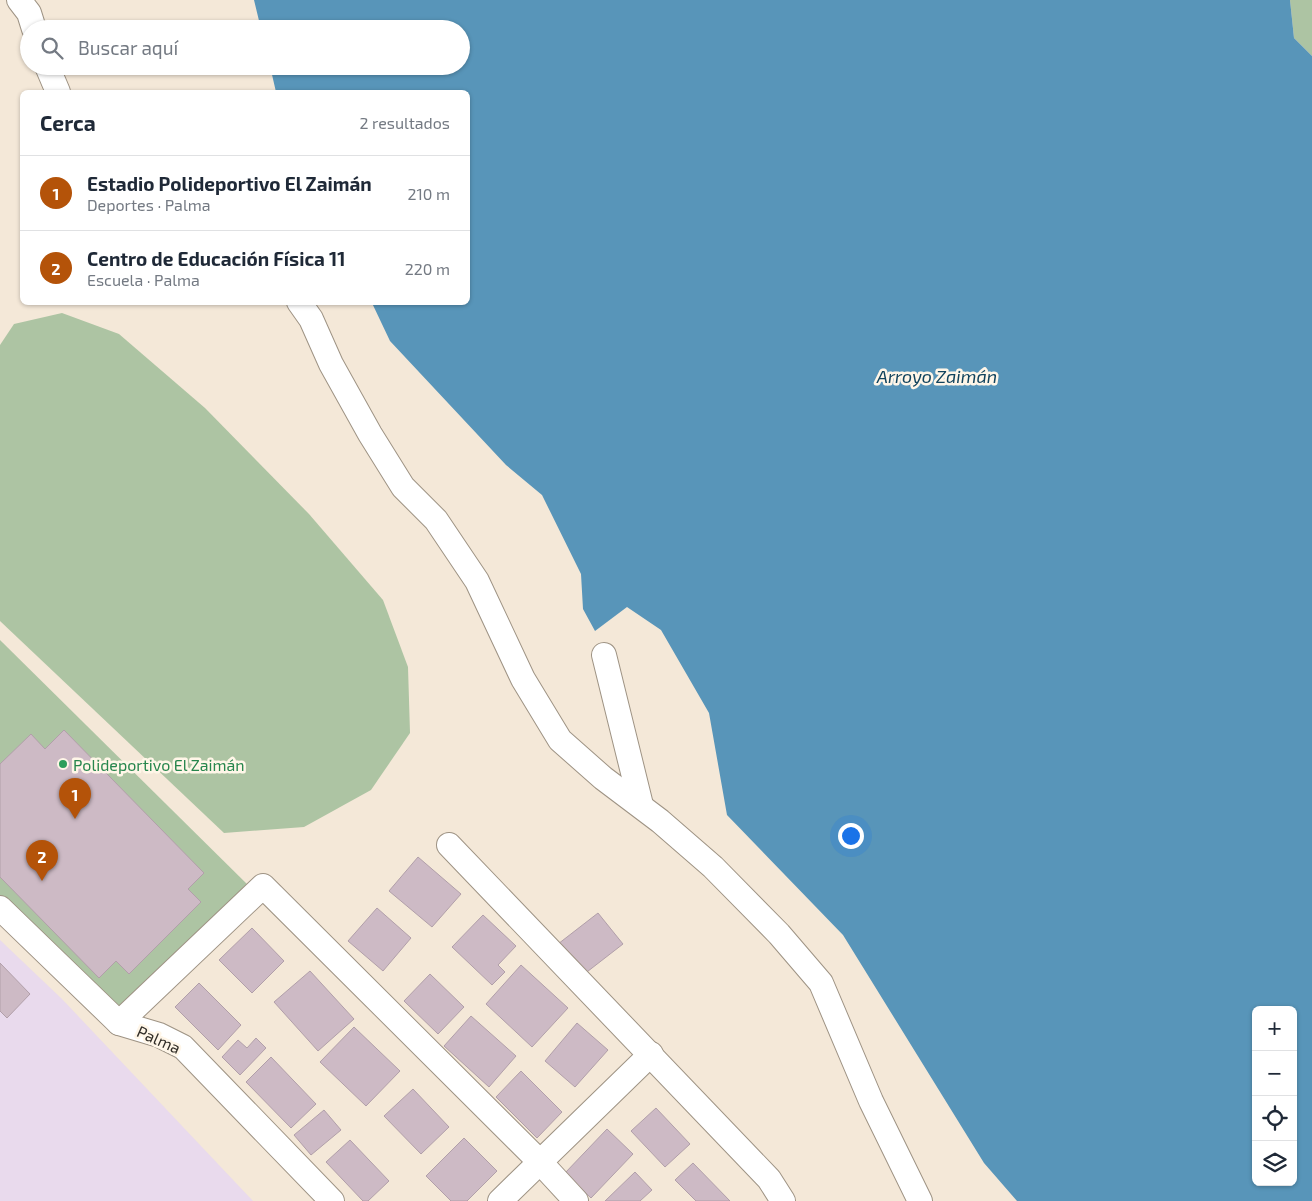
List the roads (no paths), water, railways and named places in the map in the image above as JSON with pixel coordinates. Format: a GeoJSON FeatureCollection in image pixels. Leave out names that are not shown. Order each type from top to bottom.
{"type":"FeatureCollection","features":[{"type":"Feature","properties":{"kind":"street"},"geometry":{"type":"LineString","coordinates":[[19,0],[29,13],[31,20]]}},
{"type":"Feature","properties":{"kind":"street"},"geometry":{"type":"LineString","coordinates":[[51,75],[57,90]]}},
{"type":"Feature","properties":{"kind":"street"},"geometry":{"type":"LineString","coordinates":[[301,305],[311,319],[332,364],[370,434],[403,487],[436,520],[477,581],[523,679],[560,740],[603,778],[660,821],[719,874],[779,934],[821,983],[871,1102],[920,1201]]}},
{"type":"Feature","properties":{"kind":"street"},"geometry":{"type":"LineString","coordinates":[[604,655],[640,806]]}},
{"type":"Feature","properties":{"kind":"street"},"geometry":{"type":"LineString","coordinates":[[449,845],[769,1179],[783,1201]]}},
{"type":"Feature","properties":{"kind":"street"},"geometry":{"type":"LineString","coordinates":[[119,1023],[263,886],[540,1162],[576,1201]]}},
{"type":"Feature","properties":{"kind":"street","name":"Palma"},"geometry":{"type":"LineString","coordinates":[[0,908],[119,1023],[159,1035],[183,1047],[332,1201]]}},
{"type":"Feature","properties":{"kind":"street"},"geometry":{"type":"LineString","coordinates":[[500,1201],[651,1054]]}},
{"type":"Feature","properties":{"kind":"water","name":"Arroyo Zaimán"},"geometry":{"type":"Polygon","coordinates":[[[254,0],[1290,0],[1294,38],[1312,56],[1312,1201],[1017,1201],[984,1163],[843,935],[727,815],[709,713],[661,630],[627,607],[595,631],[583,609],[581,574],[542,495],[506,465],[390,341],[373,305],[470,305],[470,90],[276,90],[272,75],[470,75],[470,20],[259,20],[254,0]]]}},
{"type":"Feature","properties":{"kind":"place","name":"Polideportivo El Zaimán"},"geometry":{"type":"Point","coordinates":[63,764]}},
{"type":"Feature","properties":{"kind":"place","name":"Estadio Polideportivo El Zaimán"},"geometry":{"type":"Point","coordinates":[75,819]}},
{"type":"Feature","properties":{"kind":"place","name":"Centro de Educación Física 11"},"geometry":{"type":"Point","coordinates":[42,881]}}]}
